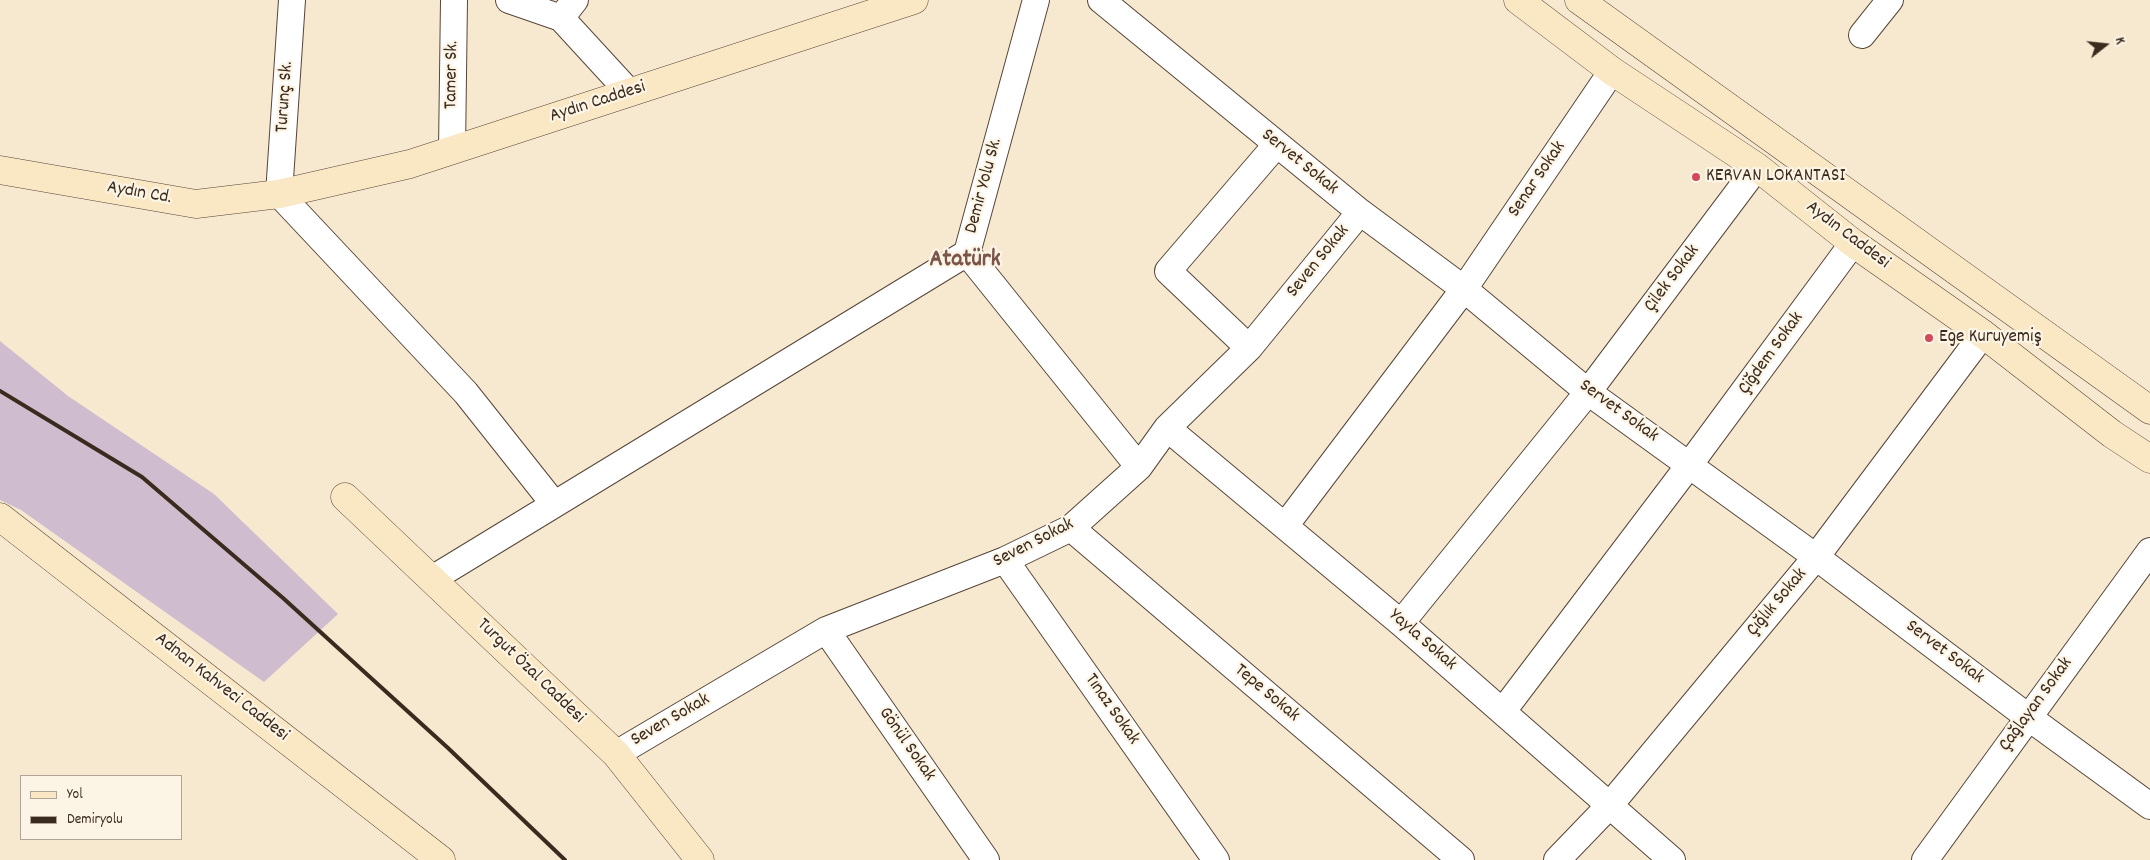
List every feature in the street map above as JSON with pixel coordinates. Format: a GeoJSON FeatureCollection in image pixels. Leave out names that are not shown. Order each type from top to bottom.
{"type":"FeatureCollection","features":[{"type":"Feature","properties":{"kind":"main road","name":"Aydın Caddesi"},"geometry":{"type":"LineString","coordinates":[[279,194],[410,164],[914,0]]}},
{"type":"Feature","properties":{"kind":"main road","name":"Aydın Caddesi"},"geometry":{"type":"LineString","coordinates":[[1518,0],[1612,71],[1757,167],[1853,243],[1983,334],[2112,434],[2150,459]]}},
{"type":"Feature","properties":{"kind":"main road","name":"Aydın Caddesi"},"geometry":{"type":"LineString","coordinates":[[1580,0],[2150,410]]}},
{"type":"Feature","properties":{"kind":"main road","name":"Aydın Cd."},"geometry":{"type":"LineString","coordinates":[[0,170],[196,204],[279,194]]}},
{"type":"Feature","properties":{"kind":"main road","name":"Turgut Özal Caddesi"},"geometry":{"type":"LineString","coordinates":[[345,497],[616,754],[700,860]]}},
{"type":"Feature","properties":{"kind":"main road","name":"Adnan Kahveci Caddesi"},"geometry":{"type":"LineString","coordinates":[[0,517],[441,860]]}},
{"type":"Feature","properties":{"kind":"street","name":"Turunç Sk."},"geometry":{"type":"LineString","coordinates":[[279,194],[292,0]]}},
{"type":"Feature","properties":{"kind":"street","name":"Tamer Sk."},"geometry":{"type":"LineString","coordinates":[[452,150],[454,0]]}},
{"type":"Feature","properties":{"kind":"street"},"geometry":{"type":"LineString","coordinates":[[510,0],[568,9],[630,92]]}},
{"type":"Feature","properties":{"kind":"street","name":"Demir Yolu Sk."},"geometry":{"type":"LineString","coordinates":[[1036,0],[967,253],[1139,466]]}},
{"type":"Feature","properties":{"kind":"street","name":"Servet Sokak"},"geometry":{"type":"LineString","coordinates":[[1101,0],[1360,212],[1464,289],[1588,392],[1690,464],[2150,806]]}},
{"type":"Feature","properties":{"kind":"street"},"geometry":{"type":"LineString","coordinates":[[1862,35],[1890,0]]}},
{"type":"Feature","properties":{"kind":"street","name":"Senar Sokak"},"geometry":{"type":"LineString","coordinates":[[1285,526],[1464,289],[1612,71]]}},
{"type":"Feature","properties":{"kind":"street"},"geometry":{"type":"LineString","coordinates":[[1249,348],[1168,271],[1277,144]]}},
{"type":"Feature","properties":{"kind":"street","name":"Çilek Sokak"},"geometry":{"type":"LineString","coordinates":[[1401,623],[1588,392],[1757,167]]}},
{"type":"Feature","properties":{"kind":"street"},"geometry":{"type":"LineString","coordinates":[[279,194],[466,393],[554,504]]}},
{"type":"Feature","properties":{"kind":"street","name":"Seven Sokak"},"geometry":{"type":"LineString","coordinates":[[616,754],[826,630],[1005,560],[1071,528],[1139,466],[1167,428],[1249,348],[1360,212]]}},
{"type":"Feature","properties":{"kind":"street","name":"Çiğdem Sokak"},"geometry":{"type":"LineString","coordinates":[[1503,711],[1690,464],[1853,243]]}},
{"type":"Feature","properties":{"kind":"street"},"geometry":{"type":"LineString","coordinates":[[432,579],[967,253]]}},
{"type":"Feature","properties":{"kind":"street","name":"Çığlık Sokak"},"geometry":{"type":"LineString","coordinates":[[1557,860],[1610,805],[1816,557],[1983,334]]}},
{"type":"Feature","properties":{"kind":"street","name":"Yayla Sokak"},"geometry":{"type":"LineString","coordinates":[[1167,428],[1401,623],[1672,860]]}},
{"type":"Feature","properties":{"kind":"street","name":"Tepe Sokak"},"geometry":{"type":"LineString","coordinates":[[1071,528],[1461,860]]}},
{"type":"Feature","properties":{"kind":"street","name":"Çağlayan Sokak"},"geometry":{"type":"LineString","coordinates":[[1925,860],[2150,552]]}},
{"type":"Feature","properties":{"kind":"street","name":"Tınaz Sokak"},"geometry":{"type":"LineString","coordinates":[[1005,560],[1216,860]]}},
{"type":"Feature","properties":{"kind":"street","name":"Gönül Sokak"},"geometry":{"type":"LineString","coordinates":[[826,630],[986,860]]}},
{"type":"Feature","properties":{"kind":"shaded area"},"geometry":{"type":"Polygon","coordinates":[[[0,341],[68,396],[214,494],[338,614],[264,682],[21,510],[0,500],[0,341]]]}},
{"type":"Feature","properties":{"kind":"railway"},"geometry":{"type":"LineString","coordinates":[[0,391],[142,477],[283,598],[448,748],[565,860]]}},
{"type":"Feature","properties":{"kind":"place","name":"KERVAN LOKANTASI"},"geometry":{"type":"Point","coordinates":[1696,177]}},
{"type":"Feature","properties":{"kind":"place","name":"Ege Kuruyemiş"},"geometry":{"type":"Point","coordinates":[1929,338]}},
{"type":"Feature","properties":{"kind":"district","name":"Atatürk"},"geometry":{"type":"Point","coordinates":[965,262]}}]}
